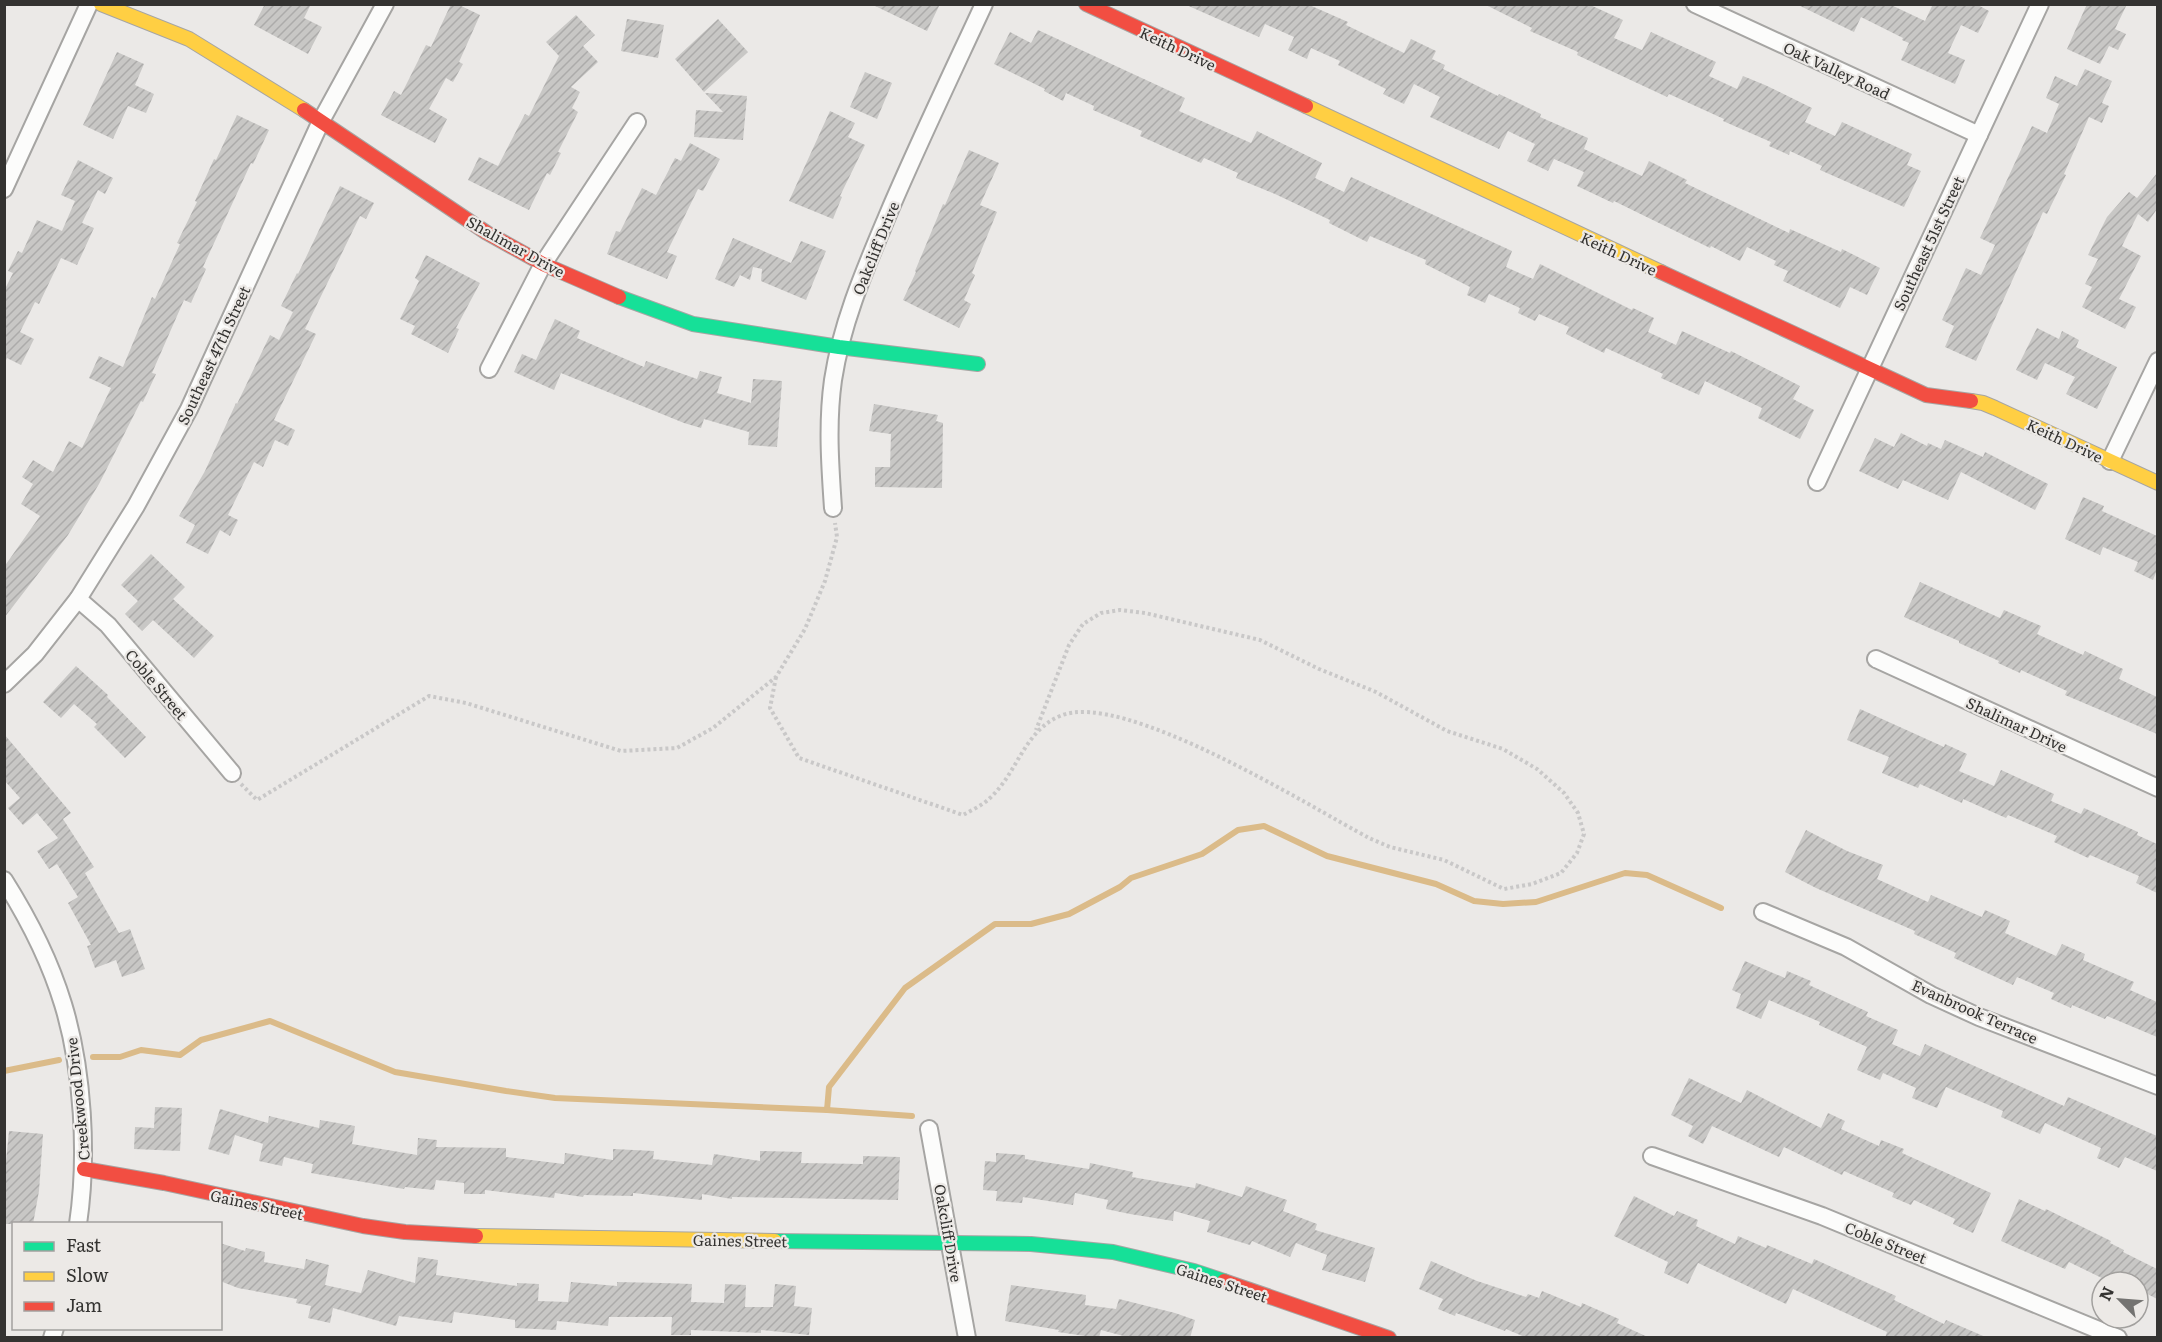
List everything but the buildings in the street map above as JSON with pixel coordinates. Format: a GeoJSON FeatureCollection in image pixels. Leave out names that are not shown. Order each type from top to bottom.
{"type":"FeatureCollection","features":[{"type":"Feature","properties":{"kind":"street"},"geometry":{"type":"LineString","coordinates":[[4,189],[89,4]]}},
{"type":"Feature","properties":{"kind":"street","name":"Shalimar Drive"},"geometry":{"type":"LineString","coordinates":[[101,4],[189,39],[321,121],[487,233],[543,264],[619,297],[693,324],[839,347],[978,364]]}},
{"type":"Feature","properties":{"kind":"street","name":"Southeast 47th Street"},"geometry":{"type":"LineString","coordinates":[[4,684],[35,654],[78,599],[136,506],[189,409],[321,121],[385,4]]}},
{"type":"Feature","properties":{"kind":"street","name":"Oakcliff Drive"},"geometry":{"type":"LineString","coordinates":[[833,508],[828,435],[839,347],[857,288],[911,161],[984,4]]}},
{"type":"Feature","properties":{"kind":"street","name":"Keith Drive"},"geometry":{"type":"LineString","coordinates":[[1086,4],[1926,395],[1983,403],[2157,483]]}},
{"type":"Feature","properties":{"kind":"street","name":"Oak Valley Road"},"geometry":{"type":"LineString","coordinates":[[1695,4],[1979,135]]}},
{"type":"Feature","properties":{"kind":"street","name":"Southeast 51st Street"},"geometry":{"type":"LineString","coordinates":[[1817,482],[2040,4]]}},
{"type":"Feature","properties":{"kind":"street"},"geometry":{"type":"LineString","coordinates":[[489,369],[543,264],[637,122]]}},
{"type":"Feature","properties":{"kind":"street"},"geometry":{"type":"LineString","coordinates":[[2110,461],[2157,361]]}},
{"type":"Feature","properties":{"kind":"street","name":"Coble Street"},"geometry":{"type":"LineString","coordinates":[[78,599],[108,626],[232,773]]}},
{"type":"Feature","properties":{"kind":"street","name":"Shalimar Drive"},"geometry":{"type":"LineString","coordinates":[[1876,659],[2157,788]]}},
{"type":"Feature","properties":{"kind":"street","name":"Creekwood Drive"},"geometry":{"type":"LineString","coordinates":[[4,880],[41,948],[63,1004],[71,1036],[78,1079],[84,1169],[78,1222]]}},
{"type":"Feature","properties":{"kind":"street","name":"Evanbrook Terrace"},"geometry":{"type":"LineString","coordinates":[[1763,912],[1846,947],[1931,995],[1980,1017],[2157,1086]]}},
{"type":"Feature","properties":{"kind":"street","name":"Oakcliff Drive"},"geometry":{"type":"LineString","coordinates":[[929,1129],[967,1338]]}},
{"type":"Feature","properties":{"kind":"street","name":"Coble Street"},"geometry":{"type":"LineString","coordinates":[[1652,1156],[1822,1216],[2118,1338]]}},
{"type":"Feature","properties":{"kind":"street","name":"Gaines Street"},"geometry":{"type":"LineString","coordinates":[[84,1169],[164,1183],[363,1226],[405,1232],[498,1237],[1031,1244],[1113,1252],[1194,1271],[1389,1338]]}},
{"type":"Feature","properties":{"kind":"path"},"geometry":{"type":"LineString","coordinates":[[232,773],[257,800],[429,696],[466,703],[621,751],[677,748],[713,728],[776,677],[805,629],[825,581],[837,537],[833,508]]}},
{"type":"Feature","properties":{"kind":"path"},"geometry":{"type":"LineString","coordinates":[[776,677],[770,708],[799,758],[963,815],[990,798],[1007,777],[1036,730],[1069,645],[1083,624],[1101,613],[1120,610],[1145,613],[1260,640],[1319,669],[1376,692],[1447,731],[1503,749],[1537,770],[1564,794],[1578,813],[1584,834],[1576,853],[1561,873],[1532,884],[1504,889],[1444,860],[1390,847],[1369,838],[1231,762],[1167,733],[1124,718],[1093,712],[1061,715],[1036,730]]}},
{"type":"Feature","properties":{"kind":"waterway"},"geometry":{"type":"LineString","coordinates":[[93,1057],[120,1057],[141,1050],[180,1055],[201,1040],[270,1021],[395,1072],[506,1091],[555,1098],[827,1110],[829,1087],[905,988],[995,924],[1031,924],[1069,914],[1120,887],[1131,878],[1202,854],[1238,830],[1264,826],[1327,856],[1436,884],[1474,901],[1503,904],[1536,902],[1625,873],[1647,875],[1721,908]]}},
{"type":"Feature","properties":{"kind":"waterway"},"geometry":{"type":"LineString","coordinates":[[4,1071],[59,1060]]}},
{"type":"Feature","properties":{"kind":"waterway"},"geometry":{"type":"LineString","coordinates":[[827,1110],[912,1116]]}},
{"type":"Feature","properties":{"kind":"traffic: fast"},"geometry":{"type":"LineString","coordinates":[[619,297],[693,324],[839,347],[978,364]]}},
{"type":"Feature","properties":{"kind":"traffic: fast"},"geometry":{"type":"LineString","coordinates":[[775,1241],[1031,1244],[1113,1252],[1194,1271],[1224,1281]]}},
{"type":"Feature","properties":{"kind":"traffic: slow"},"geometry":{"type":"LineString","coordinates":[[101,4],[189,39],[304,110]]}},
{"type":"Feature","properties":{"kind":"traffic: slow"},"geometry":{"type":"LineString","coordinates":[[1306,106],[1661,272]]}},
{"type":"Feature","properties":{"kind":"traffic: slow"},"geometry":{"type":"LineString","coordinates":[[1971,401],[1995,408],[2158,483]]}},
{"type":"Feature","properties":{"kind":"traffic: slow"},"geometry":{"type":"LineString","coordinates":[[476,1236],[775,1241]]}},
{"type":"Feature","properties":{"kind":"traffic: jam"},"geometry":{"type":"LineString","coordinates":[[1086,4],[1306,106]]}},
{"type":"Feature","properties":{"kind":"traffic: jam"},"geometry":{"type":"LineString","coordinates":[[304,110],[487,233],[543,264],[619,297]]}},
{"type":"Feature","properties":{"kind":"traffic: jam"},"geometry":{"type":"LineString","coordinates":[[1661,272],[1926,395],[1971,401]]}},
{"type":"Feature","properties":{"kind":"traffic: jam"},"geometry":{"type":"LineString","coordinates":[[84,1169],[164,1183],[363,1226],[405,1232],[476,1236]]}},
{"type":"Feature","properties":{"kind":"traffic: jam"},"geometry":{"type":"LineString","coordinates":[[1224,1281],[1389,1338]]}}]}
